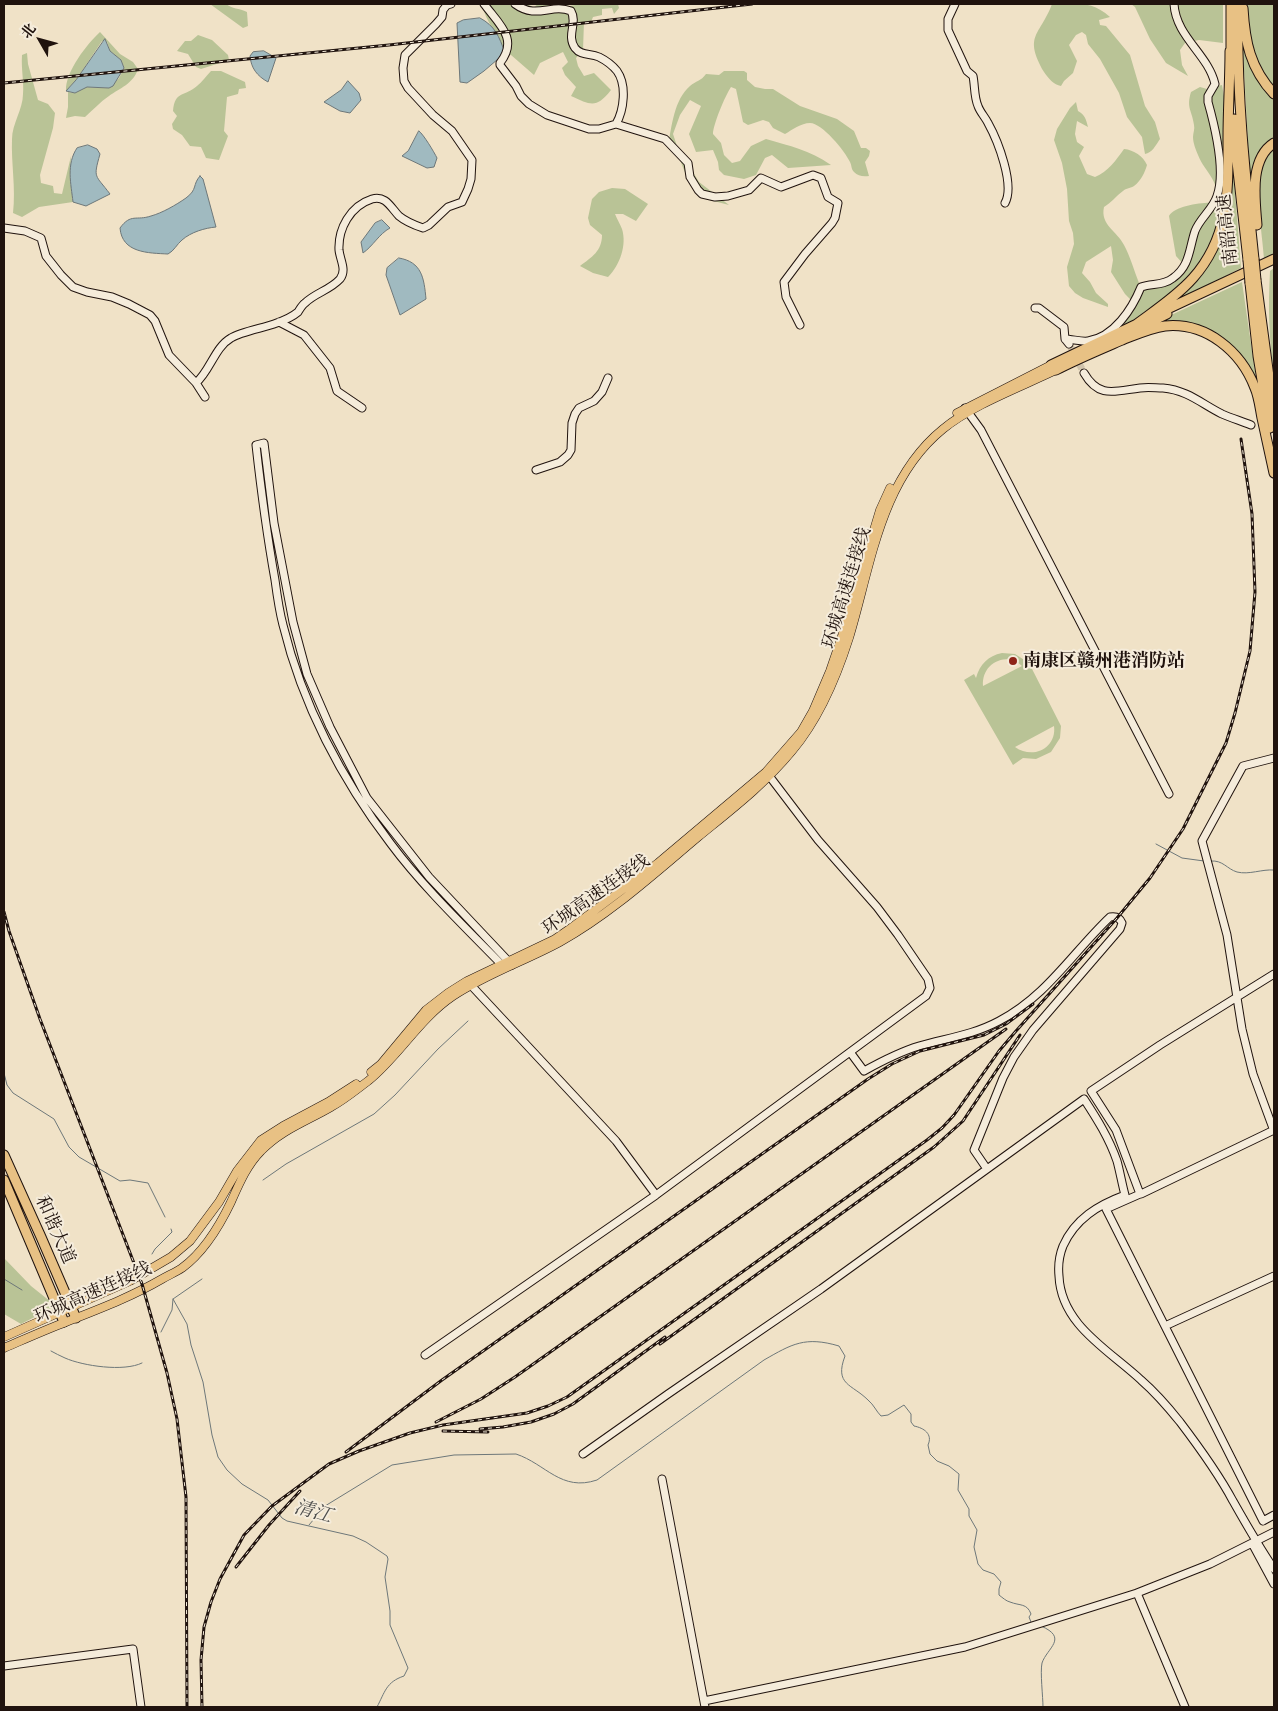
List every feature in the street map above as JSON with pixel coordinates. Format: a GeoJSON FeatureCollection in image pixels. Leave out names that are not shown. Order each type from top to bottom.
{"type":"FeatureCollection","features":[{"type":"Feature","properties":{"kind":"highway","name":"南韶高速"},"geometry":{"type":"LineString","coordinates":[[1231,4],[1230,51],[1236,153],[1254,259]]}},
{"type":"Feature","properties":{"kind":"highway","name":"南韶高速"},"geometry":{"type":"LineString","coordinates":[[1238,4],[1237,35],[1243,153],[1264,353],[1274,417]]}},
{"type":"Feature","properties":{"kind":"highway"},"geometry":{"type":"LineString","coordinates":[[1243,4],[1244,34],[1250,54],[1256,70],[1274,94]]}},
{"type":"Feature","properties":{"kind":"highway"},"geometry":{"type":"LineString","coordinates":[[1134,326],[1194,278],[1219,236],[1227,200],[1230,51]]}},
{"type":"Feature","properties":{"kind":"highway"},"geometry":{"type":"LineString","coordinates":[[1254,259],[1255,179],[1258,165],[1264,154],[1274,143]]}},
{"type":"Feature","properties":{"kind":"highway"},"geometry":{"type":"LineString","coordinates":[[1053,368],[1134,326],[1274,259]]}},
{"type":"Feature","properties":{"kind":"highway"},"geometry":{"type":"LineString","coordinates":[[1110,345],[1138,328],[1274,263]]}},
{"type":"Feature","properties":{"kind":"highway","name":"南韶高速"},"geometry":{"type":"LineString","coordinates":[[1256,281],[1258,356],[1274,452]]}},
{"type":"Feature","properties":{"kind":"highway"},"geometry":{"type":"LineString","coordinates":[[1053,368],[1110,345],[1165,326],[1197,329],[1216,338],[1229,348],[1246,369],[1256,389],[1274,473]]}},
{"type":"Feature","properties":{"kind":"highway","name":"和谐大道"},"geometry":{"type":"LineString","coordinates":[[4,1155],[76,1318]]}},
{"type":"Feature","properties":{"kind":"highway","name":"和谐大道"},"geometry":{"type":"LineString","coordinates":[[4,1180],[64,1322]]}},
{"type":"Feature","properties":{"kind":"main road","name":"环城高速连接线"},"geometry":{"type":"LineString","coordinates":[[4,1337],[130,1281],[171,1257],[190,1241],[219,1202],[237,1171],[262,1140],[360,1082],[380,1064],[426,1010],[448,993],[507,965],[555,939],[610,901],[768,774],[801,732],[813,711],[839,645],[880,510],[899,472],[920,444],[937,428],[966,410],[1053,368]]}},
{"type":"Feature","properties":{"kind":"main road","name":"环城高速连接线"},"geometry":{"type":"LineString","coordinates":[[4,1348],[135,1294],[182,1268],[202,1249],[215,1232],[243,1176],[262,1150],[286,1130],[331,1107],[362,1086],[384,1068],[429,1015],[469,983]]}},
{"type":"Feature","properties":{"kind":"street"},"geometry":{"type":"LineString","coordinates":[[196,383],[231,337],[290,318],[305,303],[340,279],[344,269],[339,251],[342,227],[347,218],[361,205],[374,198],[383,199],[410,223],[423,228],[429,225],[448,207],[462,202],[471,179],[472,160],[452,131],[433,115],[408,88],[404,81],[402,62],[407,52],[436,24],[442,17],[443,10],[451,4]]}},
{"type":"Feature","properties":{"kind":"street"},"geometry":{"type":"LineString","coordinates":[[484,4],[509,42],[508,49],[500,65],[528,104],[547,115],[589,129],[599,129],[616,124],[665,139],[688,163],[690,177],[698,190],[709,196],[728,196],[742,193],[749,190],[760,178],[780,187],[813,175],[821,178],[828,197],[838,203],[835,218],[827,230],[805,254],[784,285],[786,297],[800,325]]}},
{"type":"Feature","properties":{"kind":"street"},"geometry":{"type":"LineString","coordinates":[[515,4],[539,12],[564,8],[571,10],[575,19],[571,33],[574,46],[578,52],[599,57],[617,71],[621,79],[622,108],[616,124]]}},
{"type":"Feature","properties":{"kind":"street"},"geometry":{"type":"LineString","coordinates":[[956,4],[948,19],[948,30],[967,71],[973,76],[978,108],[989,124],[1006,167],[1009,190],[1005,204]]}},
{"type":"Feature","properties":{"kind":"street"},"geometry":{"type":"LineString","coordinates":[[1035,308],[1039,308],[1064,326],[1067,342],[1085,341],[1101,337],[1114,328],[1131,309],[1141,287],[1167,283],[1185,266],[1196,229],[1218,195],[1222,172],[1208,102],[1208,96],[1216,84],[1210,67],[1194,48],[1178,23],[1174,4]]}},
{"type":"Feature","properties":{"kind":"street"},"geometry":{"type":"LineString","coordinates":[[4,228],[25,231],[41,238],[46,256],[73,287],[86,292],[112,297],[150,315],[155,321],[170,355],[196,383],[205,397]]}},
{"type":"Feature","properties":{"kind":"street"},"geometry":{"type":"LineString","coordinates":[[279,322],[304,335],[330,368],[337,391],[362,408]]}},
{"type":"Feature","properties":{"kind":"street"},"geometry":{"type":"LineString","coordinates":[[1084,373],[1092,385],[1105,391],[1115,392],[1148,387],[1178,391],[1198,399],[1222,414],[1251,425]]}},
{"type":"Feature","properties":{"kind":"street"},"geometry":{"type":"LineString","coordinates":[[536,470],[560,462],[568,455],[571,450],[572,423],[575,414],[579,408],[594,401],[602,392],[608,378]]}},
{"type":"Feature","properties":{"kind":"street"},"geometry":{"type":"LineString","coordinates":[[966,410],[981,430],[1169,794]]}},
{"type":"Feature","properties":{"kind":"street"},"geometry":{"type":"LineString","coordinates":[[264,443],[274,523],[293,622],[302,657],[307,674],[330,727],[367,798],[429,877],[507,965],[429,888],[392,846],[357,797],[319,726],[298,676],[282,624],[267,534],[256,444],[264,443]]}},
{"type":"Feature","properties":{"kind":"street"},"geometry":{"type":"LineString","coordinates":[[1141,1194],[1274,1130],[1253,1074],[1242,1029],[1228,935],[1202,841],[1243,766],[1274,758]]}},
{"type":"Feature","properties":{"kind":"street"},"geometry":{"type":"LineString","coordinates":[[425,1355],[656,1195],[926,996],[930,988],[928,978],[877,907],[818,840],[768,774]]}},
{"type":"Feature","properties":{"kind":"street"},"geometry":{"type":"LineString","coordinates":[[850,1052],[864,1071],[903,1051],[921,1045],[968,1035],[1000,1021],[1036,996],[1110,917],[1114,916],[1120,920],[1122,923],[1120,929],[1033,1030],[1010,1064],[974,1150],[987,1169]]}},
{"type":"Feature","properties":{"kind":"street"},"geometry":{"type":"LineString","coordinates":[[1274,974],[1160,1045],[1091,1091],[1116,1130],[1140,1194],[1106,1210],[1263,1521],[1274,1515]]}},
{"type":"Feature","properties":{"kind":"street"},"geometry":{"type":"LineString","coordinates":[[469,983],[616,1141],[656,1195]]}},
{"type":"Feature","properties":{"kind":"street"},"geometry":{"type":"LineString","coordinates":[[583,1454],[821,1289],[1084,1099],[1110,1142],[1125,1193],[1095,1204],[1078,1218],[1065,1234],[1057,1252],[1055,1268],[1056,1288],[1060,1302],[1080,1331],[1140,1383],[1178,1425],[1206,1463],[1230,1501],[1254,1542],[1274,1584]]}},
{"type":"Feature","properties":{"kind":"street"},"geometry":{"type":"LineString","coordinates":[[1165,1326],[1274,1276]]}},
{"type":"Feature","properties":{"kind":"street"},"geometry":{"type":"LineString","coordinates":[[662,1479],[704,1704],[965,1647],[1137,1593],[1210,1564],[1274,1532]]}},
{"type":"Feature","properties":{"kind":"street"},"geometry":{"type":"LineString","coordinates":[[1254,1542],[1274,1569]]}},
{"type":"Feature","properties":{"kind":"street"},"geometry":{"type":"LineString","coordinates":[[1137,1593],[1184,1707]]}},
{"type":"Feature","properties":{"kind":"street"},"geometry":{"type":"LineString","coordinates":[[4,1666],[133,1649],[141,1707]]}},
{"type":"Feature","properties":{"kind":"green space"},"geometry":{"type":"Polygon","coordinates":[[[210,4],[226,4],[247,12],[248,26],[243,28],[210,4]]]}},
{"type":"Feature","properties":{"kind":"green space"},"geometry":{"type":"Polygon","coordinates":[[[482,4],[526,4],[534,7],[538,4],[562,4],[569,6],[581,4],[618,4],[619,8],[614,14],[612,8],[602,9],[602,15],[593,17],[591,22],[584,22],[583,50],[576,58],[584,76],[594,73],[611,90],[601,100],[593,104],[571,96],[576,87],[565,75],[562,68],[568,62],[563,52],[540,63],[534,75],[511,55],[505,53],[482,4]]]}},
{"type":"Feature","properties":{"kind":"green space"},"geometry":{"type":"Polygon","coordinates":[[[1052,4],[1089,5],[1110,17],[1099,20],[1100,25],[1106,26],[1130,55],[1145,106],[1155,122],[1160,139],[1150,152],[1145,154],[1142,137],[1127,117],[1119,93],[1100,59],[1088,44],[1086,35],[1082,32],[1076,35],[1069,45],[1077,61],[1073,73],[1061,86],[1049,79],[1044,72],[1038,60],[1034,43],[1052,4]]]}},
{"type":"Feature","properties":{"kind":"green space"},"geometry":{"type":"Polygon","coordinates":[[[1131,4],[1223,4],[1223,43],[1199,40],[1185,43],[1180,50],[1182,65],[1188,76],[1166,63],[1150,39],[1135,7],[1131,4]]]}},
{"type":"Feature","properties":{"kind":"green space"},"geometry":{"type":"Polygon","coordinates":[[[1248,4],[1274,4],[1274,89],[1261,71],[1256,60],[1250,38],[1248,4]]]}},
{"type":"Feature","properties":{"kind":"green space"},"geometry":{"type":"Polygon","coordinates":[[[100,32],[120,54],[133,62],[138,69],[130,82],[106,98],[85,117],[75,116],[66,118],[68,92],[75,93],[86,87],[109,88],[119,78],[124,68],[121,60],[110,51],[107,42],[102,41],[76,80],[66,91],[69,75],[73,67],[83,51],[100,32]]]}},
{"type":"Feature","properties":{"kind":"green space"},"geometry":{"type":"Polygon","coordinates":[[[198,35],[212,40],[228,55],[229,60],[201,69],[196,67],[188,54],[177,51],[185,41],[191,41],[198,35]]]}},
{"type":"Feature","properties":{"kind":"green space"},"geometry":{"type":"Polygon","coordinates":[[[1242,35],[1266,89],[1274,99],[1274,138],[1265,146],[1251,197],[1242,35]]]}},
{"type":"Feature","properties":{"kind":"green space"},"geometry":{"type":"Polygon","coordinates":[[[27,53],[28,64],[38,100],[48,104],[55,113],[53,128],[40,175],[41,183],[53,186],[54,193],[62,194],[71,156],[70,178],[73,202],[39,207],[22,217],[13,213],[12,133],[23,100],[22,55],[27,53]]]}},
{"type":"Feature","properties":{"kind":"green space"},"geometry":{"type":"Polygon","coordinates":[[[211,71],[221,71],[245,82],[246,88],[239,89],[238,94],[227,97],[224,131],[228,136],[219,160],[206,158],[201,147],[190,146],[182,135],[173,129],[172,124],[177,116],[173,111],[178,97],[197,86],[211,71]]]}},
{"type":"Feature","properties":{"kind":"green space"},"geometry":{"type":"Polygon","coordinates":[[[724,71],[744,71],[747,73],[747,80],[755,87],[773,89],[800,106],[837,119],[854,131],[861,148],[866,148],[870,151],[865,162],[869,176],[861,176],[854,172],[851,163],[838,145],[827,132],[815,124],[803,124],[785,134],[773,128],[769,122],[763,120],[748,125],[743,122],[736,89],[731,87],[720,110],[713,134],[721,143],[724,155],[732,163],[740,161],[751,146],[766,139],[807,152],[831,165],[788,168],[772,155],[765,158],[756,175],[744,179],[724,175],[719,170],[713,150],[696,152],[689,134],[701,106],[690,100],[680,115],[673,134],[678,149],[689,161],[699,182],[729,205],[702,198],[688,180],[680,160],[668,146],[672,121],[680,98],[690,86],[706,74],[719,75],[724,71]]]}},
{"type":"Feature","properties":{"kind":"green space"},"geometry":{"type":"Polygon","coordinates":[[[1222,85],[1224,96],[1222,195],[1221,208],[1213,238],[1204,258],[1189,279],[1119,331],[1114,327],[1141,287],[1167,283],[1185,266],[1176,256],[1169,216],[1183,207],[1214,203],[1216,196],[1215,184],[1201,161],[1195,146],[1193,137],[1194,126],[1189,102],[1191,92],[1200,87],[1207,89],[1222,85]]]}},
{"type":"Feature","properties":{"kind":"green space"},"geometry":{"type":"Polygon","coordinates":[[[1076,102],[1078,111],[1085,118],[1088,127],[1077,121],[1075,134],[1077,142],[1084,147],[1079,156],[1087,174],[1095,177],[1104,172],[1124,149],[1138,154],[1147,165],[1136,184],[1124,190],[1104,207],[1103,213],[1104,219],[1124,245],[1139,283],[1132,301],[1125,294],[1111,272],[1113,260],[1111,246],[1086,262],[1082,273],[1096,293],[1108,304],[1108,307],[1083,298],[1069,286],[1067,267],[1074,244],[1073,233],[1069,221],[1067,189],[1062,163],[1054,140],[1057,129],[1076,102]]]}},
{"type":"Feature","properties":{"kind":"green space"},"geometry":{"type":"Polygon","coordinates":[[[1274,148],[1274,253],[1264,259],[1259,190],[1263,165],[1274,148]]]}},
{"type":"Feature","properties":{"kind":"green space"},"geometry":{"type":"Polygon","coordinates":[[[1232,154],[1241,268],[1165,307],[1189,289],[1212,256],[1219,242],[1228,215],[1232,154]]]}},
{"type":"Feature","properties":{"kind":"green space"},"geometry":{"type":"Polygon","coordinates":[[[612,188],[625,189],[648,204],[636,221],[623,214],[615,214],[622,229],[624,242],[619,261],[608,277],[593,273],[580,266],[596,253],[602,241],[602,235],[590,225],[588,218],[592,199],[599,192],[612,188]]]}},
{"type":"Feature","properties":{"kind":"green space"},"geometry":{"type":"Polygon","coordinates":[[[1274,268],[1274,376],[1269,311],[1270,271],[1274,268]]]}},
{"type":"Feature","properties":{"kind":"green space"},"geometry":{"type":"Polygon","coordinates":[[[1242,282],[1257,385],[1232,346],[1215,333],[1195,325],[1141,329],[1242,282]]]}},
{"type":"Feature","properties":{"kind":"green space"},"geometry":{"type":"Polygon","coordinates":[[[1002,653],[1015,654],[1029,663],[1061,726],[1060,738],[1051,752],[1036,759],[1023,758],[1013,765],[964,680],[974,674],[976,678],[985,661],[1002,653]],[[1009,659],[998,661],[990,666],[984,675],[983,686],[1022,666],[1016,661],[1009,659]],[[1054,726],[1015,747],[1029,752],[1042,750],[1052,740],[1054,726]]]}},
{"type":"Feature","properties":{"kind":"green space"},"geometry":{"type":"Polygon","coordinates":[[[4,1258],[31,1286],[56,1306],[21,1324],[4,1314],[4,1258]]]}},
{"type":"Feature","properties":{"kind":"water"},"geometry":{"type":"Polygon","coordinates":[[[480,18],[496,32],[505,53],[467,83],[460,82],[457,23],[463,20],[480,18]]]}},
{"type":"Feature","properties":{"kind":"water"},"geometry":{"type":"Polygon","coordinates":[[[105,39],[110,51],[121,60],[124,68],[113,86],[109,88],[87,87],[75,93],[66,91],[76,80],[105,39]]]}},
{"type":"Feature","properties":{"kind":"water"},"geometry":{"type":"Polygon","coordinates":[[[264,51],[276,58],[268,82],[255,71],[250,56],[253,52],[264,51]]]}},
{"type":"Feature","properties":{"kind":"water"},"geometry":{"type":"Polygon","coordinates":[[[348,81],[359,93],[361,100],[350,113],[340,111],[324,102],[341,90],[348,81]]]}},
{"type":"Feature","properties":{"kind":"water"},"geometry":{"type":"Polygon","coordinates":[[[419,131],[437,158],[434,167],[427,168],[402,156],[408,151],[419,131]]]}},
{"type":"Feature","properties":{"kind":"water"},"geometry":{"type":"Polygon","coordinates":[[[88,145],[97,149],[100,154],[96,168],[97,176],[110,194],[86,206],[73,202],[70,167],[77,148],[88,145]]]}},
{"type":"Feature","properties":{"kind":"water"},"geometry":{"type":"Polygon","coordinates":[[[200,176],[203,179],[216,227],[203,229],[190,235],[168,254],[137,250],[126,242],[120,228],[127,220],[155,215],[178,203],[192,192],[200,176]]]}},
{"type":"Feature","properties":{"kind":"water"},"geometry":{"type":"Polygon","coordinates":[[[382,220],[390,228],[363,253],[361,242],[375,223],[382,220]]]}},
{"type":"Feature","properties":{"kind":"water"},"geometry":{"type":"Polygon","coordinates":[[[399,258],[413,263],[417,267],[423,278],[426,299],[400,315],[386,275],[387,268],[399,258]]]}},
{"type":"Feature","properties":{"kind":"waterway"},"geometry":{"type":"LineString","coordinates":[[1156,844],[1182,858],[1204,861]]}},
{"type":"Feature","properties":{"kind":"waterway"},"geometry":{"type":"LineString","coordinates":[[1211,861],[1222,863],[1234,871],[1242,873],[1274,870]]}},
{"type":"Feature","properties":{"kind":"waterway"},"geometry":{"type":"LineString","coordinates":[[263,1180],[286,1164],[374,1114],[468,1021]]}},
{"type":"Feature","properties":{"kind":"waterway"},"geometry":{"type":"LineString","coordinates":[[4,1073],[7,1085],[13,1093],[54,1119],[69,1147],[79,1157],[120,1181],[130,1180],[148,1183],[165,1217]]}},
{"type":"Feature","properties":{"kind":"waterway"},"geometry":{"type":"LineString","coordinates":[[152,1254],[172,1232],[171,1229]]}},
{"type":"Feature","properties":{"kind":"waterway"},"geometry":{"type":"LineString","coordinates":[[4,1279],[22,1290]]}},
{"type":"Feature","properties":{"kind":"waterway","name":"清江"},"geometry":{"type":"LineString","coordinates":[[161,1332],[172,1310],[173,1299],[202,1279]]}},
{"type":"Feature","properties":{"kind":"waterway","name":"清江"},"geometry":{"type":"LineString","coordinates":[[173,1299],[187,1324],[191,1345],[203,1382],[212,1435],[218,1457],[227,1470],[242,1484],[268,1500],[282,1518],[287,1521],[353,1536],[387,1556],[385,1577],[390,1625],[408,1668],[404,1676],[390,1684],[377,1707]]}},
{"type":"Feature","properties":{"kind":"waterway"},"geometry":{"type":"LineString","coordinates":[[309,1525],[325,1506],[392,1465],[454,1455],[516,1454],[527,1458],[563,1480],[584,1483],[597,1480],[764,1360],[799,1343],[827,1343],[839,1346],[845,1356],[842,1373],[846,1383],[870,1402],[881,1416],[888,1415],[904,1405],[911,1414],[911,1422],[914,1426],[927,1432],[930,1454],[937,1461],[949,1466],[959,1474],[958,1490],[969,1509],[969,1516],[977,1530],[974,1547],[978,1564],[983,1570],[994,1574],[1001,1582],[999,1595],[1007,1601],[1023,1605],[1029,1610],[1031,1622]]}},
{"type":"Feature","properties":{"kind":"waterway"},"geometry":{"type":"LineString","coordinates":[[51,1351],[73,1361],[104,1367],[125,1367],[142,1363]]}},
{"type":"Feature","properties":{"kind":"waterway"},"geometry":{"type":"LineString","coordinates":[[1041,1626],[1049,1630],[1055,1639],[1041,1667],[1043,1707]]}},
{"type":"Feature","properties":{"kind":"tunnel"},"geometry":{"type":"LineString","coordinates":[[1069,344],[1084,373]]}},
{"type":"Feature","properties":{"kind":"railway"},"geometry":{"type":"LineString","coordinates":[[4,83],[389,45],[752,4]]}},
{"type":"Feature","properties":{"kind":"railway"},"geometry":{"type":"LineString","coordinates":[[202,1707],[201,1660],[204,1627],[211,1602],[220,1579],[244,1535],[272,1506],[329,1464],[359,1451],[410,1433],[443,1425],[527,1413],[567,1397],[927,1140],[954,1115],[999,1051],[1150,878],[1183,829],[1226,743],[1250,651],[1255,592],[1252,514],[1241,439]]}},
{"type":"Feature","properties":{"kind":"railway"},"geometry":{"type":"LineString","coordinates":[[4,912],[40,1019],[142,1284],[167,1373],[177,1419],[186,1497],[187,1707]]}},
{"type":"Feature","properties":{"kind":"railway"},"geometry":{"type":"LineString","coordinates":[[346,1452],[442,1380],[868,1079],[892,1064],[920,1051],[984,1035],[1006,1024],[1033,1004]]}},
{"type":"Feature","properties":{"kind":"railway"},"geometry":{"type":"LineString","coordinates":[[436,1422],[481,1399],[515,1377],[1006,1029]]}},
{"type":"Feature","properties":{"kind":"railway"},"geometry":{"type":"LineString","coordinates":[[660,1344],[934,1147],[963,1121],[1020,1035]]}},
{"type":"Feature","properties":{"kind":"railway"},"geometry":{"type":"LineString","coordinates":[[480,1429],[531,1422],[554,1414],[573,1404],[665,1337]]}},
{"type":"Feature","properties":{"kind":"railway"},"geometry":{"type":"LineString","coordinates":[[443,1431],[488,1432]]}},
{"type":"Feature","properties":{"kind":"railway"},"geometry":{"type":"LineString","coordinates":[[236,1567],[269,1525],[300,1491]]}},
{"type":"Feature","properties":{"kind":"place","name":"南康区赣州港消防站"},"geometry":{"type":"Point","coordinates":[1013,661]}}]}
